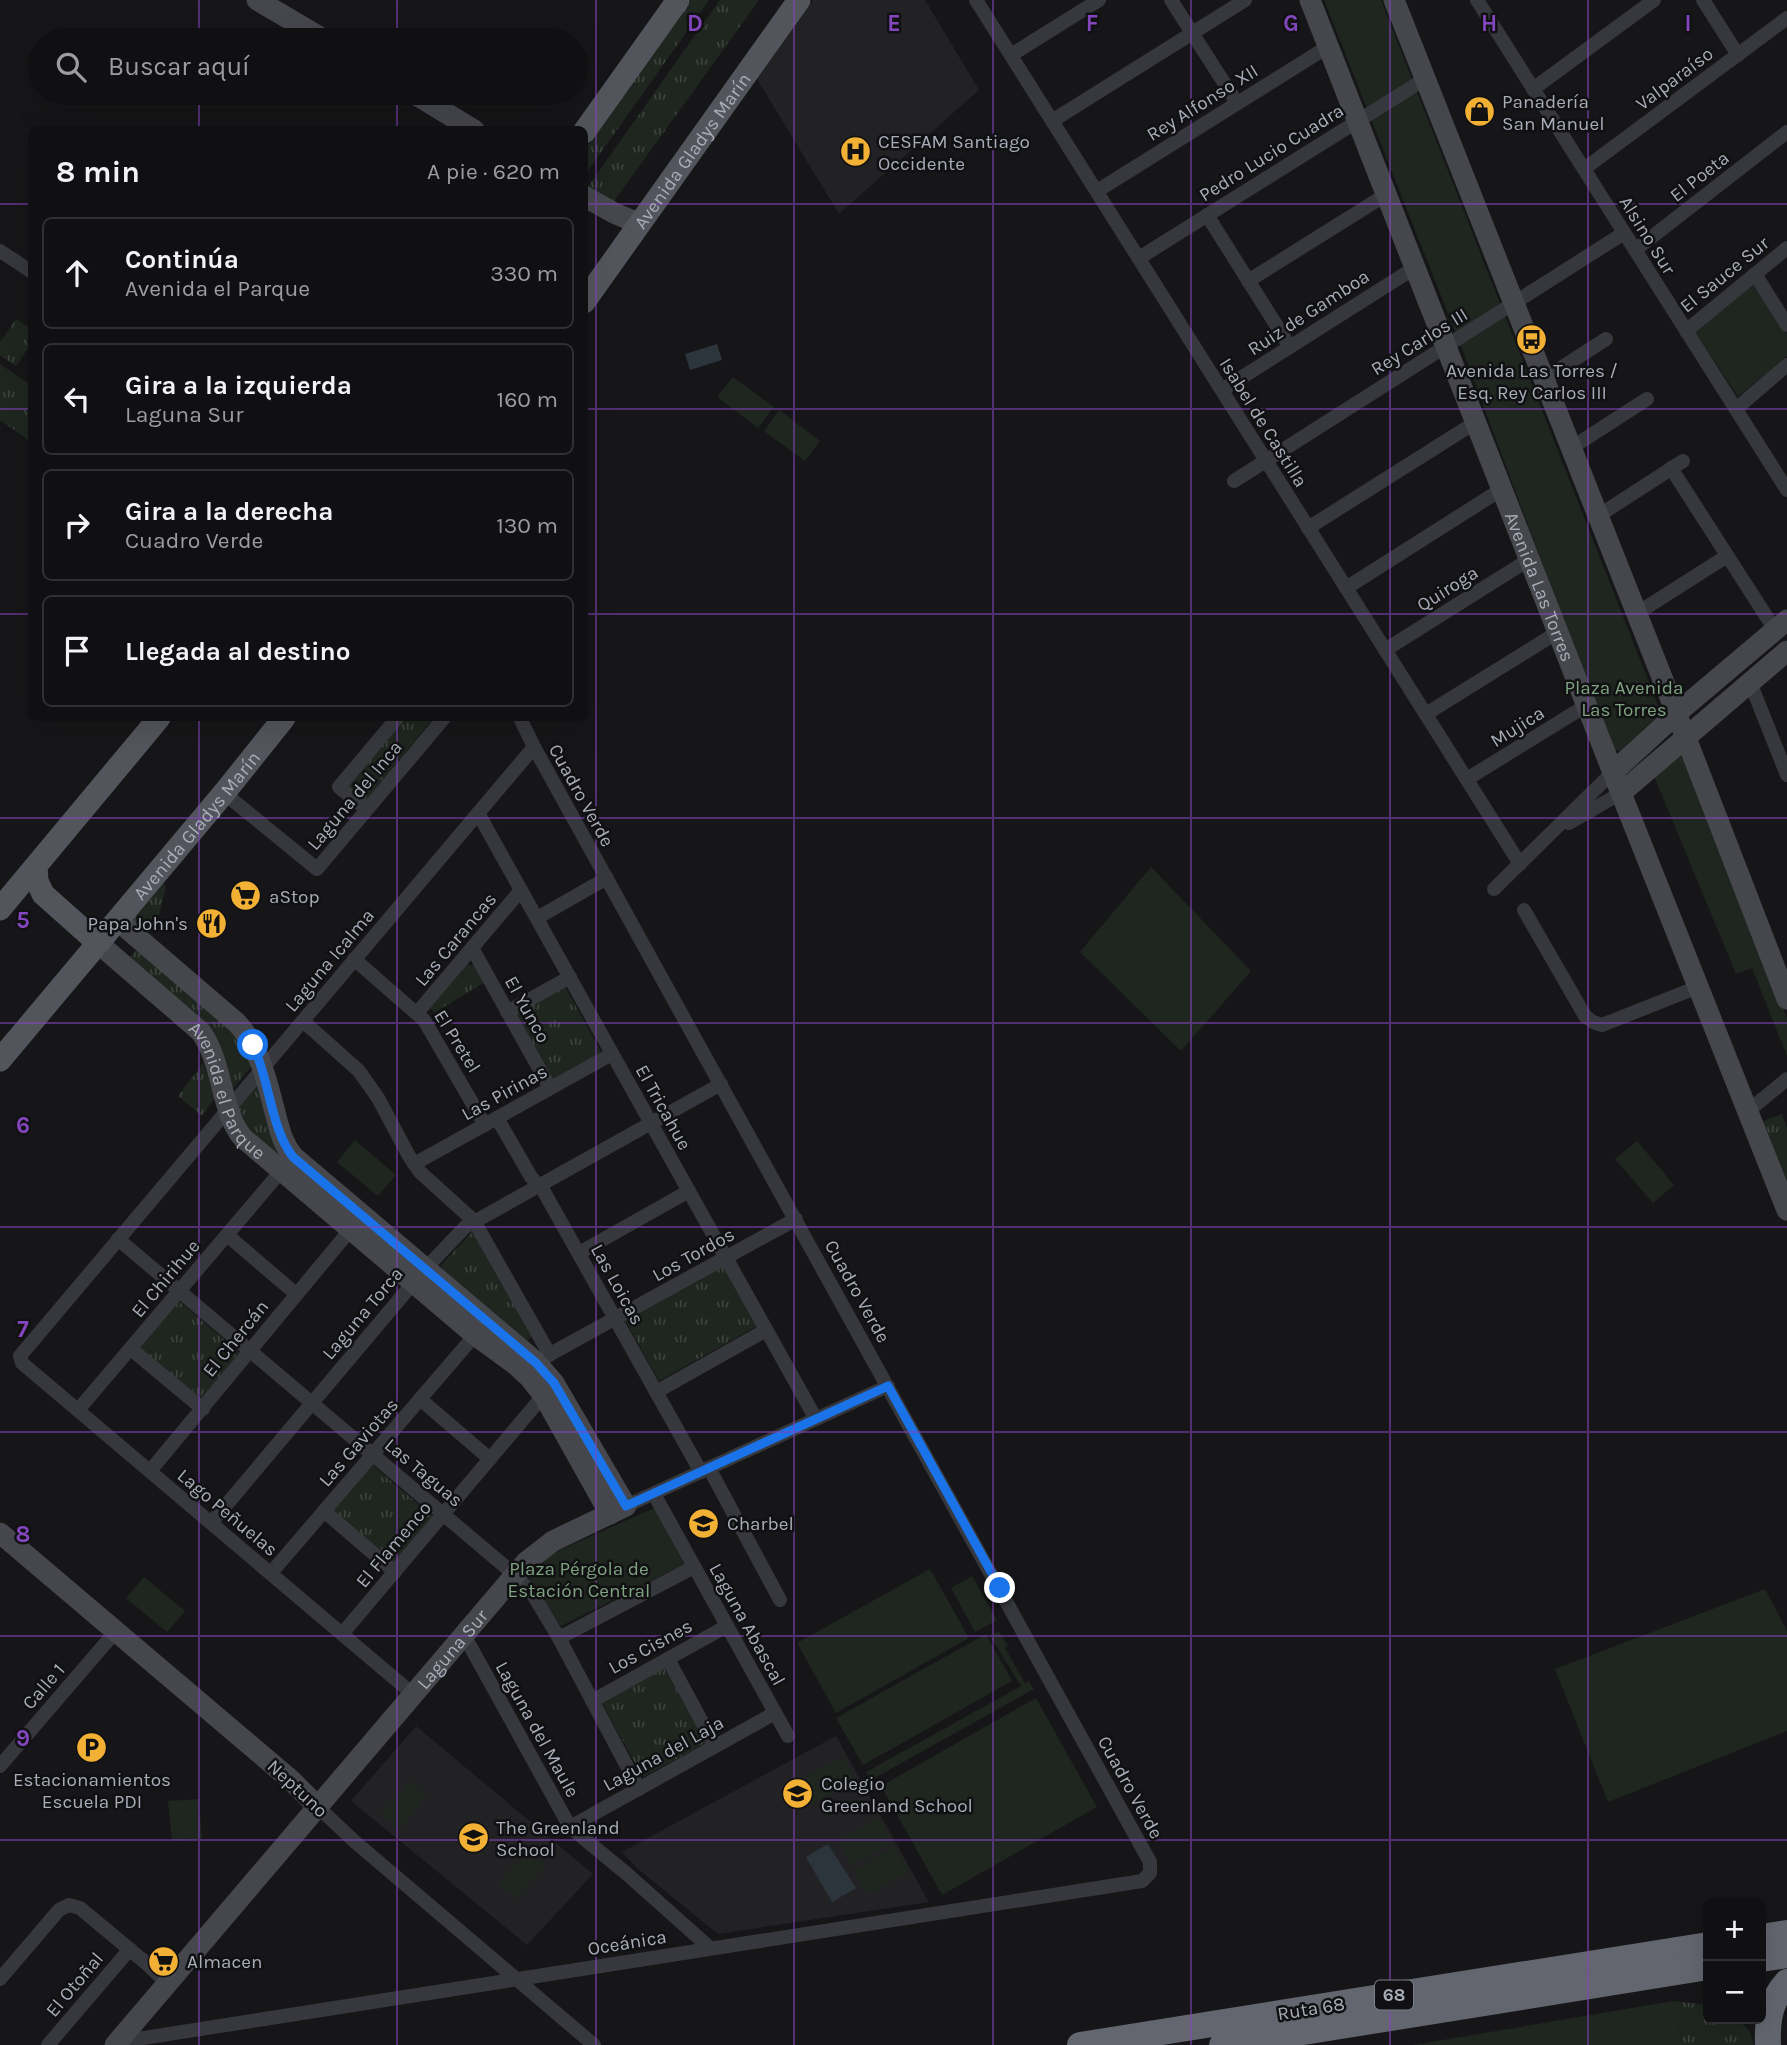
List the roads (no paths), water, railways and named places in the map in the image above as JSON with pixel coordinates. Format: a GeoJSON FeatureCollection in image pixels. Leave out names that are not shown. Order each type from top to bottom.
{"type":"FeatureCollection","features":[{"type":"Feature","properties":{"kind":"highway"},"geometry":{"type":"LineString","coordinates":[[1766,1936],[1787,1933]]}},
{"type":"Feature","properties":{"kind":"highway","name":"Ruta 68"},"geometry":{"type":"LineString","coordinates":[[1080,2045],[1703,1946]]}},
{"type":"Feature","properties":{"kind":"highway"},"geometry":{"type":"LineString","coordinates":[[1766,1958],[1787,1955]]}},
{"type":"Feature","properties":{"kind":"highway","name":"Ruta 68"},"geometry":{"type":"LineString","coordinates":[[1222,2045],[1703,1968]]}},
{"type":"Feature","properties":{"kind":"highway"},"geometry":{"type":"LineString","coordinates":[[1624,1981],[1672,1981],[1703,1986]]}},
{"type":"Feature","properties":{"kind":"highway"},"geometry":{"type":"LineString","coordinates":[[1768,2045],[1769,2012],[1777,1994],[1787,1982]]}},
{"type":"Feature","properties":{"kind":"highway"},"geometry":{"type":"LineString","coordinates":[[1758,2024],[1768,2045]]}},
{"type":"Feature","properties":{"kind":"main road"},"geometry":{"type":"LineString","coordinates":[[588,126],[678,0]]}},
{"type":"Feature","properties":{"kind":"main road","name":"Avenida Gladys Marín"},"geometry":{"type":"LineString","coordinates":[[588,296],[799,0]]}},
{"type":"Feature","properties":{"kind":"main road"},"geometry":{"type":"LineString","coordinates":[[0,909],[157,721]]}},
{"type":"Feature","properties":{"kind":"main road","name":"Avenida Gladys Marín"},"geometry":{"type":"LineString","coordinates":[[0,1060],[282,721]]}},
{"type":"Feature","properties":{"kind":"main road"},"geometry":{"type":"LineString","coordinates":[[36,866],[37,881],[47,899],[98,943]]}},
{"type":"Feature","properties":{"kind":"street"},"geometry":{"type":"LineString","coordinates":[[257,0],[305,28]]}},
{"type":"Feature","properties":{"kind":"street","name":"Isabel de Castilla"},"geometry":{"type":"LineString","coordinates":[[976,0],[1520,863]]}},
{"type":"Feature","properties":{"kind":"street"},"geometry":{"type":"LineString","coordinates":[[1011,55],[1075,6],[1099,0]]}},
{"type":"Feature","properties":{"kind":"street"},"geometry":{"type":"LineString","coordinates":[[1171,0],[1237,103]]}},
{"type":"Feature","properties":{"kind":"street"},"geometry":{"type":"LineString","coordinates":[[1052,121],[1245,0]]}},
{"type":"Feature","properties":{"kind":"street","name":"Avenida Las Torres"},"geometry":{"type":"LineString","coordinates":[[1310,0],[1447,346],[1469,427],[1502,489],[1787,1211]]}},
{"type":"Feature","properties":{"kind":"street"},"geometry":{"type":"LineString","coordinates":[[1394,0],[1787,999]]}},
{"type":"Feature","properties":{"kind":"street"},"geometry":{"type":"LineString","coordinates":[[1533,89],[1654,0]]}},
{"type":"Feature","properties":{"kind":"street"},"geometry":{"type":"LineString","coordinates":[[1703,0],[1738,55]]}},
{"type":"Feature","properties":{"kind":"street","name":"Alsino Sur"},"geometry":{"type":"LineString","coordinates":[[1480,1],[1533,89],[1786,486]]}},
{"type":"Feature","properties":{"kind":"street","name":"Valparaíso"},"geometry":{"type":"LineString","coordinates":[[1584,169],[1787,18]]}},
{"type":"Feature","properties":{"kind":"street","name":"Rey Alfonso XII"},"geometry":{"type":"LineString","coordinates":[[1097,191],[1329,46]]}},
{"type":"Feature","properties":{"kind":"street","name":"Pedro Lucio Cuadra"},"geometry":{"type":"LineString","coordinates":[[1139,258],[1425,79]]}},
{"type":"Feature","properties":{"kind":"street"},"geometry":{"type":"LineString","coordinates":[[433,105],[467,126]]}},
{"type":"Feature","properties":{"kind":"street","name":"El Poeta"},"geometry":{"type":"LineString","coordinates":[[1635,250],[1787,132]]}},
{"type":"Feature","properties":{"kind":"street"},"geometry":{"type":"LineString","coordinates":[[1248,281],[1387,194]]}},
{"type":"Feature","properties":{"kind":"street"},"geometry":{"type":"LineString","coordinates":[[588,198],[640,224]]}},
{"type":"Feature","properties":{"kind":"street"},"geometry":{"type":"LineString","coordinates":[[1207,215],[1290,347]]}},
{"type":"Feature","properties":{"kind":"street","name":"Rey Carlos III"},"geometry":{"type":"LineString","coordinates":[[1234,481],[1624,233]]}},
{"type":"Feature","properties":{"kind":"street","name":"El Sauce Sur"},"geometry":{"type":"LineString","coordinates":[[1686,331],[1787,248]]}},
{"type":"Feature","properties":{"kind":"street"},"geometry":{"type":"LineString","coordinates":[[0,251],[28,269]]}},
{"type":"Feature","properties":{"kind":"street","name":"Ruiz de Gamboa"},"geometry":{"type":"LineString","coordinates":[[1222,390],[1416,267]]}},
{"type":"Feature","properties":{"kind":"street"},"geometry":{"type":"LineString","coordinates":[[1755,274],[1787,325]]}},
{"type":"Feature","properties":{"kind":"street"},"geometry":{"type":"LineString","coordinates":[[1544,379],[1606,339]]}},
{"type":"Feature","properties":{"kind":"street"},"geometry":{"type":"LineString","coordinates":[[1736,409],[1787,365]]}},
{"type":"Feature","properties":{"kind":"street"},"geometry":{"type":"LineString","coordinates":[[1571,448],[1647,399]]}},
{"type":"Feature","properties":{"kind":"street"},"geometry":{"type":"LineString","coordinates":[[1308,528],[1469,427]]}},
{"type":"Feature","properties":{"kind":"street"},"geometry":{"type":"LineString","coordinates":[[1494,888],[1613,772],[1781,625],[1727,556],[1677,465],[1598,516]]}},
{"type":"Feature","properties":{"kind":"street"},"geometry":{"type":"LineString","coordinates":[[1346,588],[1502,489]]}},
{"type":"Feature","properties":{"kind":"street"},"geometry":{"type":"LineString","coordinates":[[1636,614],[1727,556]]}},
{"type":"Feature","properties":{"kind":"street","name":"Quiroga"},"geometry":{"type":"LineString","coordinates":[[1385,650],[1530,559]]}},
{"type":"Feature","properties":{"kind":"street"},"geometry":{"type":"LineString","coordinates":[[1426,714],[1558,632]]}},
{"type":"Feature","properties":{"kind":"street"},"geometry":{"type":"LineString","coordinates":[[1552,832],[1621,793],[1787,651]]}},
{"type":"Feature","properties":{"kind":"street"},"geometry":{"type":"LineString","coordinates":[[1750,682],[1786,767]]}},
{"type":"Feature","properties":{"kind":"street","name":"Mujica"},"geometry":{"type":"LineString","coordinates":[[1467,779],[1587,705]]}},
{"type":"Feature","properties":{"kind":"street"},"geometry":{"type":"LineString","coordinates":[[366,809],[339,787],[394,721]]}},
{"type":"Feature","properties":{"kind":"street","name":"Laguna del Inca"},"geometry":{"type":"LineString","coordinates":[[224,793],[317,869],[439,721]]}},
{"type":"Feature","properties":{"kind":"street","name":"Cuadro Verde"},"geometry":{"type":"LineString","coordinates":[[521,721],[1150,1862],[1150,1873],[1142,1881]]}},
{"type":"Feature","properties":{"kind":"street","name":"Laguna Icalma"},"geometry":{"type":"LineString","coordinates":[[19,1359],[534,747]]}},
{"type":"Feature","properties":{"kind":"street","name":"El Tricahue"},"geometry":{"type":"LineString","coordinates":[[478,813],[816,1419]]}},
{"type":"Feature","properties":{"kind":"street"},"geometry":{"type":"LineString","coordinates":[[537,918],[607,878]]}},
{"type":"Feature","properties":{"kind":"street","name":"Las Carancas"},"geometry":{"type":"LineString","coordinates":[[417,1013],[521,890]]}},
{"type":"Feature","properties":{"kind":"street"},"geometry":{"type":"LineString","coordinates":[[1524,911],[1585,1016],[1593,1022],[1602,1025],[1698,987]]}},
{"type":"Feature","properties":{"kind":"street","name":"Avenida el Parque"},"geometry":{"type":"LineString","coordinates":[[117,920],[237,1023],[253,1045],[283,1141],[293,1157],[419,1276],[475,1335],[549,1390]]}},
{"type":"Feature","properties":{"kind":"street","name":"Avenida el Parque"},"geometry":{"type":"LineString","coordinates":[[98,943],[201,1032],[212,1051],[239,1133],[351,1230],[543,1359],[549,1390],[618,1510]]}},
{"type":"Feature","properties":{"kind":"street","name":"El Yunco"},"geometry":{"type":"LineString","coordinates":[[472,948],[550,1088]]}},
{"type":"Feature","properties":{"kind":"street","name":"El Pretel"},"geometry":{"type":"LineString","coordinates":[[354,959],[429,1026],[491,1122]]}},
{"type":"Feature","properties":{"kind":"street"},"geometry":{"type":"LineString","coordinates":[[508,1012],[570,977]]}},
{"type":"Feature","properties":{"kind":"street"},"geometry":{"type":"LineString","coordinates":[[303,1021],[365,1078],[426,1180],[474,1221],[543,1359]]}},
{"type":"Feature","properties":{"kind":"street","name":"Las Pirinas"},"geometry":{"type":"LineString","coordinates":[[414,1164],[612,1054]]}},
{"type":"Feature","properties":{"kind":"street"},"geometry":{"type":"LineString","coordinates":[[1747,1112],[1787,1079]]}},
{"type":"Feature","properties":{"kind":"street","name":"Laguna Torca"},"geometry":{"type":"LineString","coordinates":[[211,1523],[458,1233],[474,1221],[721,1084]]}},
{"type":"Feature","properties":{"kind":"street","name":"Las Loicas"},"geometry":{"type":"LineString","coordinates":[[491,1122],[543,1190],[656,1392],[705,1470],[780,1600]]}},
{"type":"Feature","properties":{"kind":"street","name":"El Chirihue"},"geometry":{"type":"LineString","coordinates":[[78,1410],[282,1170]]}},
{"type":"Feature","properties":{"kind":"street"},"geometry":{"type":"LineString","coordinates":[[579,1253],[689,1191]]}},
{"type":"Feature","properties":{"kind":"street","name":"Los Tordos"},"geometry":{"type":"LineString","coordinates":[[543,1359],[796,1219]]}},
{"type":"Feature","properties":{"kind":"street","name":"El Chercán"},"geometry":{"type":"LineString","coordinates":[[150,1471],[351,1230]]}},
{"type":"Feature","properties":{"kind":"street"},"geometry":{"type":"LineString","coordinates":[[227,1235],[296,1294]]}},
{"type":"Feature","properties":{"kind":"street","name":"Las Taguas"},"geometry":{"type":"LineString","coordinates":[[118,1239],[515,1575],[532,1593],[559,1638],[639,1789]]}},
{"type":"Feature","properties":{"kind":"street"},"geometry":{"type":"LineString","coordinates":[[656,1392],[766,1330]]}},
{"type":"Feature","properties":{"kind":"street","name":"Las Gaviotas"},"geometry":{"type":"LineString","coordinates":[[271,1573],[475,1335]]}},
{"type":"Feature","properties":{"kind":"street"},"geometry":{"type":"LineString","coordinates":[[131,1349],[203,1409]]}},
{"type":"Feature","properties":{"kind":"street","name":"Lago Peñuelas"},"geometry":{"type":"LineString","coordinates":[[19,1359],[414,1695]]}},
{"type":"Feature","properties":{"kind":"street","name":"Laguna Sur"},"geometry":{"type":"LineString","coordinates":[[116,2043],[533,1555],[553,1541],[618,1510],[888,1386]]}},
{"type":"Feature","properties":{"kind":"street","name":"El Flamenco"},"geometry":{"type":"LineString","coordinates":[[342,1634],[549,1390]]}},
{"type":"Feature","properties":{"kind":"street"},"geometry":{"type":"LineString","coordinates":[[420,1399],[490,1459]]}},
{"type":"Feature","properties":{"kind":"street","name":"Laguna Abascal"},"geometry":{"type":"LineString","coordinates":[[654,1494],[788,1736]]}},
{"type":"Feature","properties":{"kind":"street"},"geometry":{"type":"LineString","coordinates":[[324,1511],[395,1572]]}},
{"type":"Feature","properties":{"kind":"street","name":"Neptuno"},"geometry":{"type":"LineString","coordinates":[[0,1533],[291,1780],[354,1841],[594,2045]]}},
{"type":"Feature","properties":{"kind":"street"},"geometry":{"type":"LineString","coordinates":[[559,1638],[694,1567]]}},
{"type":"Feature","properties":{"kind":"street","name":"Los Cisnes"},"geometry":{"type":"LineString","coordinates":[[592,1701],[727,1626]]}},
{"type":"Feature","properties":{"kind":"street","name":"Calle 1"},"geometry":{"type":"LineString","coordinates":[[0,1766],[116,1631]]}},
{"type":"Feature","properties":{"kind":"street","name":"Laguna del Maule"},"geometry":{"type":"LineString","coordinates":[[464,1635],[570,1827],[710,1948]]}},
{"type":"Feature","properties":{"kind":"street"},"geometry":{"type":"LineString","coordinates":[[668,1659],[715,1746]]}},
{"type":"Feature","properties":{"kind":"street","name":"Laguna del Laja"},"geometry":{"type":"LineString","coordinates":[[570,1827],[775,1713]]}},
{"type":"Feature","properties":{"kind":"street","name":"Oceánica"},"geometry":{"type":"LineString","coordinates":[[116,2043],[1142,1881]]}},
{"type":"Feature","properties":{"kind":"street"},"geometry":{"type":"LineString","coordinates":[[0,1979],[59,1910],[69,1905],[80,1908],[168,1984]]}},
{"type":"Feature","properties":{"kind":"street","name":"El Otoñal"},"geometry":{"type":"LineString","coordinates":[[48,2045],[130,1949]]}},
{"type":"Feature","properties":{"kind":"place","name":"Panadería San Manuel"},"geometry":{"type":"Point","coordinates":[1479,112]}},
{"type":"Feature","properties":{"kind":"place","name":"CESFAM Santiago Occidente"},"geometry":{"type":"Point","coordinates":[855,152]}},
{"type":"Feature","properties":{"kind":"place","name":"Avenida Las Torres / Esq. Rey Carlos III"},"geometry":{"type":"Point","coordinates":[1532,339]}},
{"type":"Feature","properties":{"kind":"place","name":"aStop"},"geometry":{"type":"Point","coordinates":[246,896]}},
{"type":"Feature","properties":{"kind":"place","name":"Papa John's"},"geometry":{"type":"Point","coordinates":[211,923]}},
{"type":"Feature","properties":{"kind":"place","name":"Charbel"},"geometry":{"type":"Point","coordinates":[704,1523]}},
{"type":"Feature","properties":{"kind":"place","name":"Estacionamientos Escuela PDI"},"geometry":{"type":"Point","coordinates":[92,1748]}},
{"type":"Feature","properties":{"kind":"place","name":"Colegio Greenland School"},"geometry":{"type":"Point","coordinates":[798,1794]}},
{"type":"Feature","properties":{"kind":"place","name":"The Greenland School"},"geometry":{"type":"Point","coordinates":[473,1838]}},
{"type":"Feature","properties":{"kind":"place","name":"Almacen"},"geometry":{"type":"Point","coordinates":[164,1961]}},
{"type":"Feature","properties":{"kind":"park label","name":"Plaza Avenida Las Torres"},"geometry":{"type":"Point","coordinates":[1624,698]}},
{"type":"Feature","properties":{"kind":"park label","name":"Plaza Pérgola de Estación Central"},"geometry":{"type":"Point","coordinates":[579,1579]}}]}
